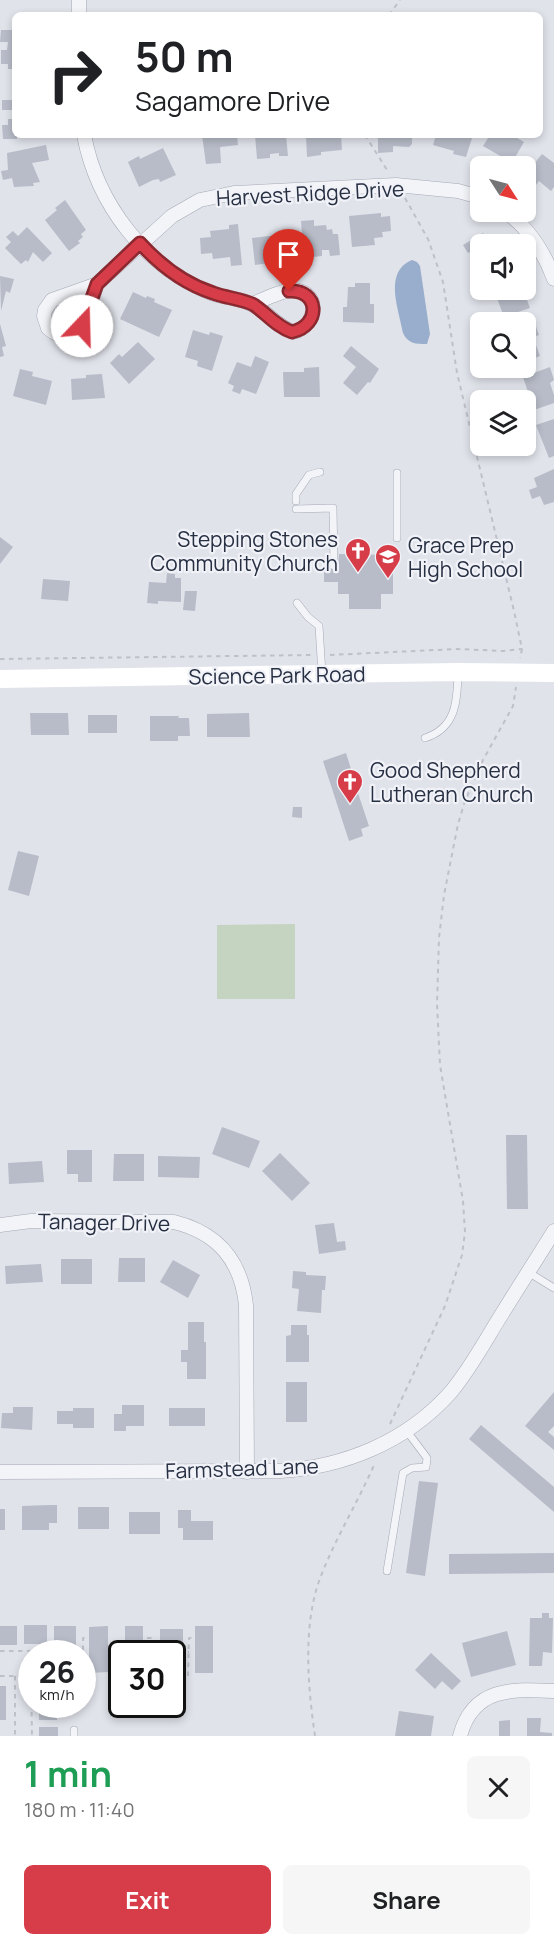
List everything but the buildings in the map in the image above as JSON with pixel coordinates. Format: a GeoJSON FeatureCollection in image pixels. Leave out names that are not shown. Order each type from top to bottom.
{"type":"FeatureCollection","features":[{"type":"Feature","properties":{"kind":"main road","name":"Science Park Road"},"geometry":{"type":"LineString","coordinates":[[0,679],[458,672],[554,673]]}},
{"type":"Feature","properties":{"kind":"street"},"geometry":{"type":"LineString","coordinates":[[85,138],[92,165],[105,197],[125,227],[140,243],[173,272],[193,284],[212,293],[252,304]]}},
{"type":"Feature","properties":{"kind":"street","name":"Harvest Ridge Drive"},"geometry":{"type":"LineString","coordinates":[[97,284],[172,216],[200,201],[234,193],[396,185],[470,194]]}},
{"type":"Feature","properties":{"kind":"street"},"geometry":{"type":"LineString","coordinates":[[518,222],[536,242],[553,276]]}},
{"type":"Feature","properties":{"kind":"street","name":"Tanager Drive"},"geometry":{"type":"LineString","coordinates":[[0,1225],[31,1221],[174,1222],[190,1226],[219,1244],[239,1273],[245,1297],[247,1472]]}},
{"type":"Feature","properties":{"kind":"street","name":"Farmstead Lane"},"geometry":{"type":"LineString","coordinates":[[0,1472],[247,1472],[305,1469],[329,1465],[382,1445],[430,1412],[449,1393],[464,1374],[554,1231]]}},
{"type":"Feature","properties":{"kind":"street"},"geometry":{"type":"LineString","coordinates":[[460,1736],[469,1715],[491,1695],[516,1690],[554,1691]]}},
{"type":"Feature","properties":{"kind":"lane"},"geometry":{"type":"LineString","coordinates":[[320,472],[309,475],[296,494],[296,505],[333,508],[334,566]]}},
{"type":"Feature","properties":{"kind":"lane"},"geometry":{"type":"LineString","coordinates":[[397,473],[397,538]]}},
{"type":"Feature","properties":{"kind":"lane"},"geometry":{"type":"LineString","coordinates":[[297,603],[308,617],[320,626],[322,674]]}},
{"type":"Feature","properties":{"kind":"lane"},"geometry":{"type":"LineString","coordinates":[[425,738],[443,730],[452,716],[457,694],[458,672]]}},
{"type":"Feature","properties":{"kind":"lane"},"geometry":{"type":"LineString","coordinates":[[528,1272],[554,1288]]}},
{"type":"Feature","properties":{"kind":"lane"},"geometry":{"type":"LineString","coordinates":[[387,1570],[403,1473],[412,1468],[426,1467],[427,1458],[406,1430]]}},
{"type":"Feature","properties":{"kind":"path"},"geometry":{"type":"LineString","coordinates":[[367,138],[384,167]]}},
{"type":"Feature","properties":{"kind":"path"},"geometry":{"type":"LineString","coordinates":[[405,199],[428,239],[443,282],[457,373],[522,649],[520,659]]}},
{"type":"Feature","properties":{"kind":"path"},"geometry":{"type":"LineString","coordinates":[[0,658],[321,655],[457,649],[522,649]]}},
{"type":"Feature","properties":{"kind":"path"},"geometry":{"type":"LineString","coordinates":[[390,1425],[445,1306],[462,1255],[465,1232],[463,1201],[440,1065],[437,1004],[440,927],[457,832],[465,801],[483,760],[513,706],[516,687]]}},
{"type":"Feature","properties":{"kind":"path"},"geometry":{"type":"LineString","coordinates":[[315,1736],[309,1662],[313,1607],[318,1585],[327,1563],[377,1458]]}},
{"type":"Feature","properties":{"kind":"path"},"geometry":{"type":"LineString","coordinates":[[83,1640],[87,1638]]}},
{"type":"Feature","properties":{"kind":"path"},"geometry":{"type":"LineString","coordinates":[[147,1638],[152,1638],[152,1640]]}},
{"type":"Feature","properties":{"kind":"path"},"geometry":{"type":"LineString","coordinates":[[188,1676],[189,1638],[193,1638]]}},
{"type":"Feature","properties":{"kind":"path"},"geometry":{"type":"LineString","coordinates":[[0,1651],[18,1650]]}},
{"type":"Feature","properties":{"kind":"path"},"geometry":{"type":"LineString","coordinates":[[0,1676],[15,1676],[15,1736]]}},
{"type":"Feature","properties":{"kind":"path"},"geometry":{"type":"LineString","coordinates":[[10,1688],[15,1688]]}},
{"type":"Feature","properties":{"kind":"path"},"geometry":{"type":"LineString","coordinates":[[10,1710],[15,1709]]}},
{"type":"Feature","properties":{"kind":"path"},"geometry":{"type":"LineString","coordinates":[[32,1718],[32,1736]]}},
{"type":"Feature","properties":{"kind":"green space"},"geometry":{"type":"Polygon","coordinates":[[[295,924],[295,999],[217,999],[217,925],[295,924]]]}},
{"type":"Feature","properties":{"kind":"water"},"geometry":{"type":"Polygon","coordinates":[[[412,260],[420,266],[430,334],[427,344],[413,343],[405,337],[396,303],[395,282],[398,273],[412,260]]]}},
{"type":"Feature","properties":{"kind":"place","name":"Stepping Stones Community Church"},"geometry":{"type":"Point","coordinates":[358,574]}},
{"type":"Feature","properties":{"kind":"place","name":"Grace Prep High School"},"geometry":{"type":"Point","coordinates":[388,580]}},
{"type":"Feature","properties":{"kind":"place","name":"Good Shepherd Lutheran Church"},"geometry":{"type":"Point","coordinates":[350,805]}},
{"type":"Feature","properties":{"kind":"route"},"geometry":{"type":"LineString","coordinates":[[82,326],[97,284],[140,243],[173,272],[193,284],[212,293],[252,304],[292,332],[306,325],[312,318],[314,310],[309,297],[296,290],[289,291]]}}]}
